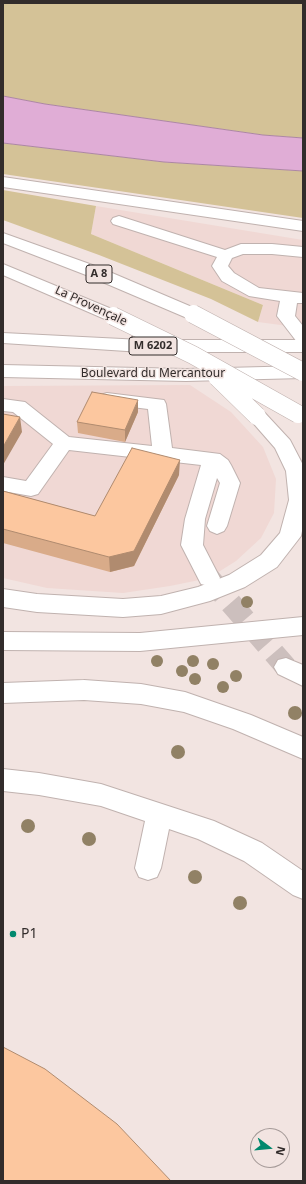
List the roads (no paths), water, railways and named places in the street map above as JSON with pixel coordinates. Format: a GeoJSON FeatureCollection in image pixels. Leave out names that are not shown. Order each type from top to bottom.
{"type":"FeatureCollection","features":[{"type":"Feature","properties":{"kind":"main road"},"geometry":{"type":"LineString","coordinates":[[3,182],[303,226]]}},
{"type":"Feature","properties":{"kind":"main road"},"geometry":{"type":"LineString","coordinates":[[119,221],[226,255],[241,249],[272,249],[303,252]]}},
{"type":"Feature","properties":{"kind":"main road","name":"A 8"},"geometry":{"type":"LineString","coordinates":[[3,238],[92,271],[193,314],[303,372]]}},
{"type":"Feature","properties":{"kind":"main road"},"geometry":{"type":"LineString","coordinates":[[226,255],[220,266],[228,277],[255,292],[296,298],[286,316],[303,338]]}},
{"type":"Feature","properties":{"kind":"main road","name":"La Provençale"},"geometry":{"type":"LineString","coordinates":[[3,269],[113,316],[193,355],[300,415]]}},
{"type":"Feature","properties":{"kind":"main road","name":"M 6202"},"geometry":{"type":"LineString","coordinates":[[3,338],[142,346],[303,346]]}},
{"type":"Feature","properties":{"kind":"main road"},"geometry":{"type":"LineString","coordinates":[[3,598],[38,603],[123,608],[161,605],[202,595],[237,581],[269,560],[290,536],[299,500],[296,471],[283,445],[257,416],[193,355]]}},
{"type":"Feature","properties":{"kind":"main road","name":"Boulevard du Mercantour"},"geometry":{"type":"LineString","coordinates":[[3,371],[186,375],[303,372]]}},
{"type":"Feature","properties":{"kind":"main road"},"geometry":{"type":"LineString","coordinates":[[104,399],[157,404],[162,454]]}},
{"type":"Feature","properties":{"kind":"main road"},"geometry":{"type":"LineString","coordinates":[[3,405],[18,406],[64,443],[213,459],[221,466],[230,483],[217,526]]}},
{"type":"Feature","properties":{"kind":"main road"},"geometry":{"type":"LineString","coordinates":[[3,484],[31,489],[64,443]]}},
{"type":"Feature","properties":{"kind":"main road"},"geometry":{"type":"LineString","coordinates":[[210,578],[192,545],[195,519],[213,459]]}},
{"type":"Feature","properties":{"kind":"main road"},"geometry":{"type":"LineString","coordinates":[[3,641],[140,642],[303,626]]}},
{"type":"Feature","properties":{"kind":"main road"},"geometry":{"type":"LineString","coordinates":[[3,693],[84,690],[141,694],[185,702],[242,722],[303,748]]}},
{"type":"Feature","properties":{"kind":"main road"},"geometry":{"type":"LineString","coordinates":[[3,780],[39,784],[101,796],[205,828],[253,852],[303,886]]}},
{"type":"Feature","properties":{"kind":"main road"},"geometry":{"type":"LineString","coordinates":[[148,868],[159,813]]}},
{"type":"Feature","properties":{"kind":"tunnel"},"geometry":{"type":"LineString","coordinates":[[209,578],[286,667]]}},
{"type":"Feature","properties":{"kind":"place","name":"P1"},"geometry":{"type":"Point","coordinates":[13,934]}}]}
